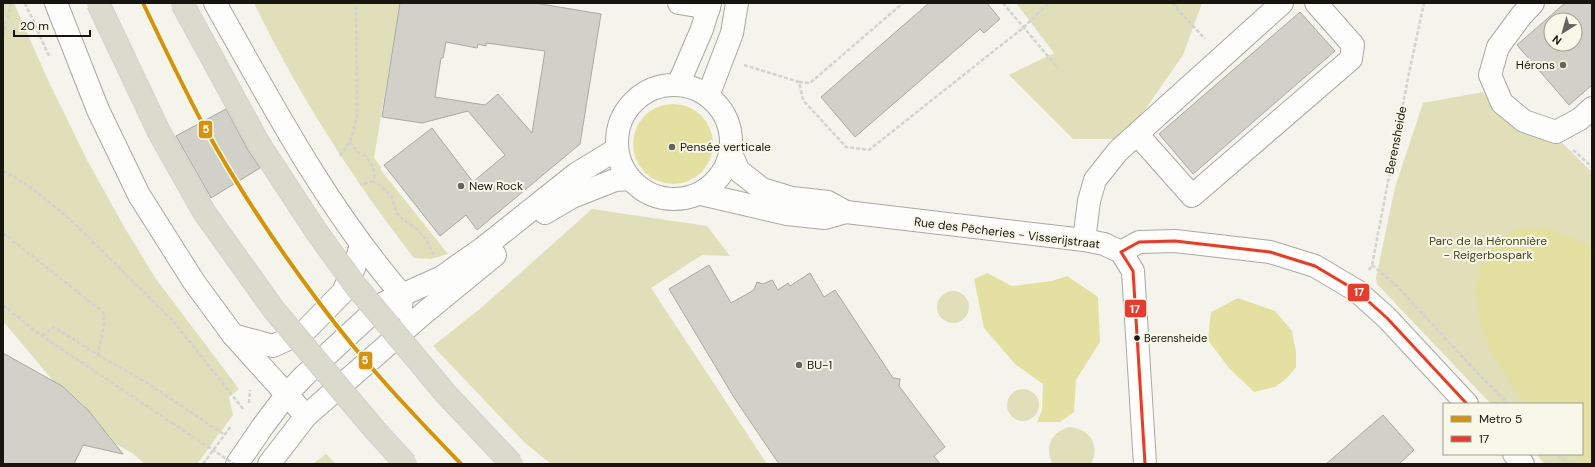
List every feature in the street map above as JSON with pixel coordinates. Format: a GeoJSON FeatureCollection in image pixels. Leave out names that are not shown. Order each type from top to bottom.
{"type":"FeatureCollection","features":[{"type":"Feature","properties":{"kind":"highway"},"geometry":{"type":"LineString","coordinates":[[98,3],[159,132],[204,212],[274,310],[375,430],[406,464]]}},
{"type":"Feature","properties":{"kind":"highway"},"geometry":{"type":"LineString","coordinates":[[182,3],[259,144],[316,231],[355,285],[436,382],[512,464]]}},
{"type":"Feature","properties":{"kind":"street"},"geometry":{"type":"LineString","coordinates":[[56,3],[98,110],[140,196],[194,282],[233,335],[306,416]]}},
{"type":"Feature","properties":{"kind":"street"},"geometry":{"type":"LineString","coordinates":[[215,3],[296,145],[361,245],[402,295],[399,336]]}},
{"type":"Feature","properties":{"kind":"street"},"geometry":{"type":"LineString","coordinates":[[678,85],[702,29],[709,6],[679,3]]}},
{"type":"Feature","properties":{"kind":"street"},"geometry":{"type":"LineString","coordinates":[[708,96],[732,33],[737,3]]}},
{"type":"Feature","properties":{"kind":"street"},"geometry":{"type":"LineString","coordinates":[[1084,240],[1089,201],[1095,180],[1118,151],[1282,3]]}},
{"type":"Feature","properties":{"kind":"street"},"geometry":{"type":"LineString","coordinates":[[1137,134],[1192,196],[1351,59],[1353,45],[1316,3]]}},
{"type":"Feature","properties":{"kind":"street"},"geometry":{"type":"LineString","coordinates":[[1532,3],[1498,47],[1490,75],[1502,103],[1524,121],[1556,132],[1580,119],[1592,108]]}},
{"type":"Feature","properties":{"kind":"street"},"geometry":{"type":"LineString","coordinates":[[678,85],[694,88],[708,96],[720,108],[728,122],[732,138],[731,154],[720,177],[701,194],[682,200],[663,199],[644,192],[630,179],[621,165],[617,149],[617,132],[623,116],[632,102],[646,92],[662,86],[678,85]]}},
{"type":"Feature","properties":{"kind":"street"},"geometry":{"type":"LineString","coordinates":[[238,464],[263,426],[302,377],[382,304],[442,277],[483,248],[576,174],[617,149]]}},
{"type":"Feature","properties":{"kind":"street","name":"Rue des Pêcheries - Visserijstraat"},"geometry":{"type":"LineString","coordinates":[[731,154],[739,171],[762,189],[792,198],[828,202],[846,212]]}},
{"type":"Feature","properties":{"kind":"street"},"geometry":{"type":"LineString","coordinates":[[270,464],[306,416],[552,208],[572,197],[614,180],[630,179]]}},
{"type":"Feature","properties":{"kind":"street","name":"Rue des Pêcheries - Visserijstraat"},"geometry":{"type":"LineString","coordinates":[[701,194],[787,214],[824,218],[846,212],[1084,240],[1104,244],[1121,252]]}},
{"type":"Feature","properties":{"kind":"street"},"geometry":{"type":"LineString","coordinates":[[1145,464],[1133,271],[1121,252],[1139,242],[1175,241],[1270,252],[1315,266],[1357,291],[1387,318],[1466,403]]}},
{"type":"Feature","properties":{"kind":"street"},"geometry":{"type":"LineString","coordinates":[[233,335],[273,346],[305,331],[343,292],[354,268],[361,245]]}},
{"type":"Feature","properties":{"kind":"street"},"geometry":{"type":"LineString","coordinates":[[1515,455],[1523,464]]}},
{"type":"Feature","properties":{"kind":"path"},"geometry":{"type":"LineString","coordinates":[[3,36],[11,3]]}},
{"type":"Feature","properties":{"kind":"path"},"geometry":{"type":"LineString","coordinates":[[340,156],[350,142],[357,117],[356,3]]}},
{"type":"Feature","properties":{"kind":"path"},"geometry":{"type":"LineString","coordinates":[[742,65],[799,82],[810,83],[903,3]]}},
{"type":"Feature","properties":{"kind":"path"},"geometry":{"type":"LineString","coordinates":[[1002,3],[1024,26],[1058,68]]}},
{"type":"Feature","properties":{"kind":"path"},"geometry":{"type":"LineString","coordinates":[[799,82],[803,100],[846,147],[869,150],[1024,26],[1049,3]]}},
{"type":"Feature","properties":{"kind":"path"},"geometry":{"type":"LineString","coordinates":[[1172,3],[1221,58]]}},
{"type":"Feature","properties":{"kind":"path","name":"Berensheide"},"geometry":{"type":"LineString","coordinates":[[1365,275],[1372,265],[1424,3]]}},
{"type":"Feature","properties":{"kind":"path"},"geometry":{"type":"LineString","coordinates":[[350,142],[356,151],[365,156],[371,163],[374,178],[372,181]]}},
{"type":"Feature","properties":{"kind":"path"},"geometry":{"type":"LineString","coordinates":[[3,172],[6,172],[32,189],[72,221],[173,321],[248,416]]}},
{"type":"Feature","properties":{"kind":"path"},"geometry":{"type":"LineString","coordinates":[[360,185],[372,181],[381,186],[392,197],[396,212],[401,218],[417,229],[426,240],[436,258]]}},
{"type":"Feature","properties":{"kind":"path"},"geometry":{"type":"LineString","coordinates":[[3,233],[103,312],[104,325],[98,355]]}},
{"type":"Feature","properties":{"kind":"path"},"geometry":{"type":"LineString","coordinates":[[1372,265],[1397,286],[1507,403]]}},
{"type":"Feature","properties":{"kind":"path"},"geometry":{"type":"LineString","coordinates":[[3,305],[42,336],[234,464]]}},
{"type":"Feature","properties":{"kind":"path"},"geometry":{"type":"LineString","coordinates":[[42,336],[54,327],[98,355],[144,381],[224,435]]}},
{"type":"Feature","properties":{"kind":"path"},"geometry":{"type":"LineString","coordinates":[[203,464],[231,426]]}},
{"type":"Feature","properties":{"kind":"path"},"geometry":{"type":"LineString","coordinates":[[1559,455],[1568,464]]}},
{"type":"Feature","properties":{"kind":"green space"},"geometry":{"type":"Polygon","coordinates":[[[3,3],[14,3],[47,78],[87,160],[126,230],[156,279],[239,389],[229,397],[233,415],[197,464],[145,464],[132,453],[116,444],[82,403],[54,382],[3,321],[3,3]]]}},
{"type":"Feature","properties":{"kind":"green space"},"geometry":{"type":"Polygon","coordinates":[[[254,3],[400,3],[374,158],[381,167],[380,169],[448,254],[431,259],[414,258],[369,197],[327,135],[289,70],[254,3]]]}},
{"type":"Feature","properties":{"kind":"green space"},"geometry":{"type":"Polygon","coordinates":[[[1016,3],[1202,3],[1183,55],[1142,114],[1118,139],[1073,139],[1009,75],[1054,53],[1016,3]]]}},
{"type":"Feature","properties":{"kind":"green space","name":"Parc de la Héronnière - Reigerbospark"},"geometry":{"type":"Polygon","coordinates":[[[1483,92],[1491,105],[1505,120],[1518,129],[1556,137],[1592,172],[1592,464],[1545,464],[1537,455],[1583,455],[1583,403],[1490,403],[1377,284],[1376,278],[1395,187],[1423,103],[1483,92]]]}},
{"type":"Feature","properties":{"kind":"green space"},"geometry":{"type":"Polygon","coordinates":[[[592,209],[707,226],[730,256],[702,255],[651,288],[767,464],[551,464],[524,442],[433,346],[481,308],[592,209]]]}},
{"type":"Feature","properties":{"kind":"green space"},"geometry":{"type":"Polygon","coordinates":[[[950,291],[956,291],[966,298],[969,307],[968,313],[962,320],[956,323],[950,323],[940,316],[937,310],[937,304],[944,294],[950,291]]]}},
{"type":"Feature","properties":{"kind":"green space"},"geometry":{"type":"Polygon","coordinates":[[[1023,389],[1032,392],[1036,396],[1039,405],[1036,414],[1032,418],[1023,421],[1014,418],[1010,414],[1007,405],[1010,396],[1014,392],[1023,389]]]}},
{"type":"Feature","properties":{"kind":"green space"},"geometry":{"type":"Polygon","coordinates":[[[1071,427],[1084,432],[1092,440],[1094,445],[1094,457],[1091,464],[1052,463],[1049,450],[1051,440],[1059,432],[1071,427]]]}},
{"type":"Feature","properties":{"kind":"green space"},"geometry":{"type":"Polygon","coordinates":[[[326,454],[336,464],[313,464],[326,454]]]}},
{"type":"Feature","properties":{"kind":"shaded area"},"geometry":{"type":"Polygon","coordinates":[[[673,104],[688,107],[701,116],[710,129],[713,144],[710,159],[701,172],[688,181],[673,184],[658,181],[645,172],[636,159],[633,144],[636,129],[645,116],[658,107],[673,104]]]}},
{"type":"Feature","properties":{"kind":"shaded area"},"geometry":{"type":"Polygon","coordinates":[[[1545,227],[1592,246],[1592,464],[1584,464],[1574,455],[1583,455],[1583,403],[1525,403],[1516,392],[1492,353],[1479,322],[1476,289],[1481,264],[1494,243],[1518,228],[1545,227]]]}},
{"type":"Feature","properties":{"kind":"shaded area"},"geometry":{"type":"Polygon","coordinates":[[[987,273],[1012,286],[1052,281],[1067,276],[1098,297],[1100,342],[1076,380],[1074,412],[1060,422],[1037,422],[1042,410],[1043,384],[1015,364],[984,328],[974,279],[987,273]]]}},
{"type":"Feature","properties":{"kind":"shaded area"},"geometry":{"type":"Polygon","coordinates":[[[1238,298],[1275,311],[1292,331],[1296,352],[1296,367],[1287,378],[1275,387],[1254,392],[1229,368],[1208,340],[1211,312],[1238,298]]]}},
{"type":"Feature","properties":{"kind":"building"},"geometry":{"type":"Polygon","coordinates":[[[400,3],[535,3],[601,14],[580,144],[477,230],[466,215],[440,236],[384,165],[432,128],[473,182],[505,155],[468,111],[422,123],[382,117],[400,3]],[[446,42],[443,58],[441,58],[435,97],[485,105],[498,94],[532,133],[545,51],[486,43],[486,46],[478,44],[477,48],[446,42]]]}},
{"type":"Feature","properties":{"kind":"building"},"geometry":{"type":"Polygon","coordinates":[[[929,3],[987,3],[1000,19],[984,33],[980,29],[855,137],[821,97],[929,3]]]}},
{"type":"Feature","properties":{"kind":"building","name":"Hérons"},"geometry":{"type":"Polygon","coordinates":[[[1565,3],[1592,3],[1592,85],[1569,105],[1517,45],[1543,22],[1543,52],[1583,52],[1583,12],[1555,12],[1565,3]]]}},
{"type":"Feature","properties":{"kind":"building"},"geometry":{"type":"Polygon","coordinates":[[[1300,12],[1335,51],[1193,174],[1159,134],[1300,12]]]}},
{"type":"Feature","properties":{"kind":"building"},"geometry":{"type":"Polygon","coordinates":[[[226,109],[248,150],[260,168],[211,198],[176,136],[226,109]]]}},
{"type":"Feature","properties":{"kind":"building","name":"BU-1"},"geometry":{"type":"Polygon","coordinates":[[[709,265],[731,303],[754,290],[757,282],[763,284],[772,280],[778,290],[788,283],[790,286],[810,273],[824,297],[835,290],[893,378],[900,379],[899,386],[945,447],[934,456],[940,464],[779,464],[735,399],[669,289],[709,265]]]}},
{"type":"Feature","properties":{"kind":"building"},"geometry":{"type":"Polygon","coordinates":[[[3,353],[62,386],[88,410],[123,454],[83,445],[74,464],[3,464],[3,353]]]}},
{"type":"Feature","properties":{"kind":"building"},"geometry":{"type":"Polygon","coordinates":[[[1383,415],[1414,450],[1399,464],[1326,464],[1383,415]]]}},
{"type":"Feature","properties":{"kind":"metro line","name":"5"},"geometry":{"type":"LineString","coordinates":[[143,3],[205,128],[232,174],[275,241],[321,305],[354,347],[406,406],[461,464]]}},
{"type":"Feature","properties":{"kind":"transit line","name":"17"},"geometry":{"type":"LineString","coordinates":[[1145,464],[1133,271],[1121,252],[1139,242],[1175,241],[1270,252],[1315,266],[1357,291],[1387,318],[1466,403]]}},
{"type":"Feature","properties":{"kind":"place","name":"Hérons"},"geometry":{"type":"Point","coordinates":[1563,65]}},
{"type":"Feature","properties":{"kind":"place","name":"Pensée verticale"},"geometry":{"type":"Point","coordinates":[672,147]}},
{"type":"Feature","properties":{"kind":"place","name":"New Rock"},"geometry":{"type":"Point","coordinates":[461,186]}},
{"type":"Feature","properties":{"kind":"place","name":"Berensheide"},"geometry":{"type":"Point","coordinates":[1137,338]}},
{"type":"Feature","properties":{"kind":"place","name":"BU-1"},"geometry":{"type":"Point","coordinates":[799,365]}}]}
